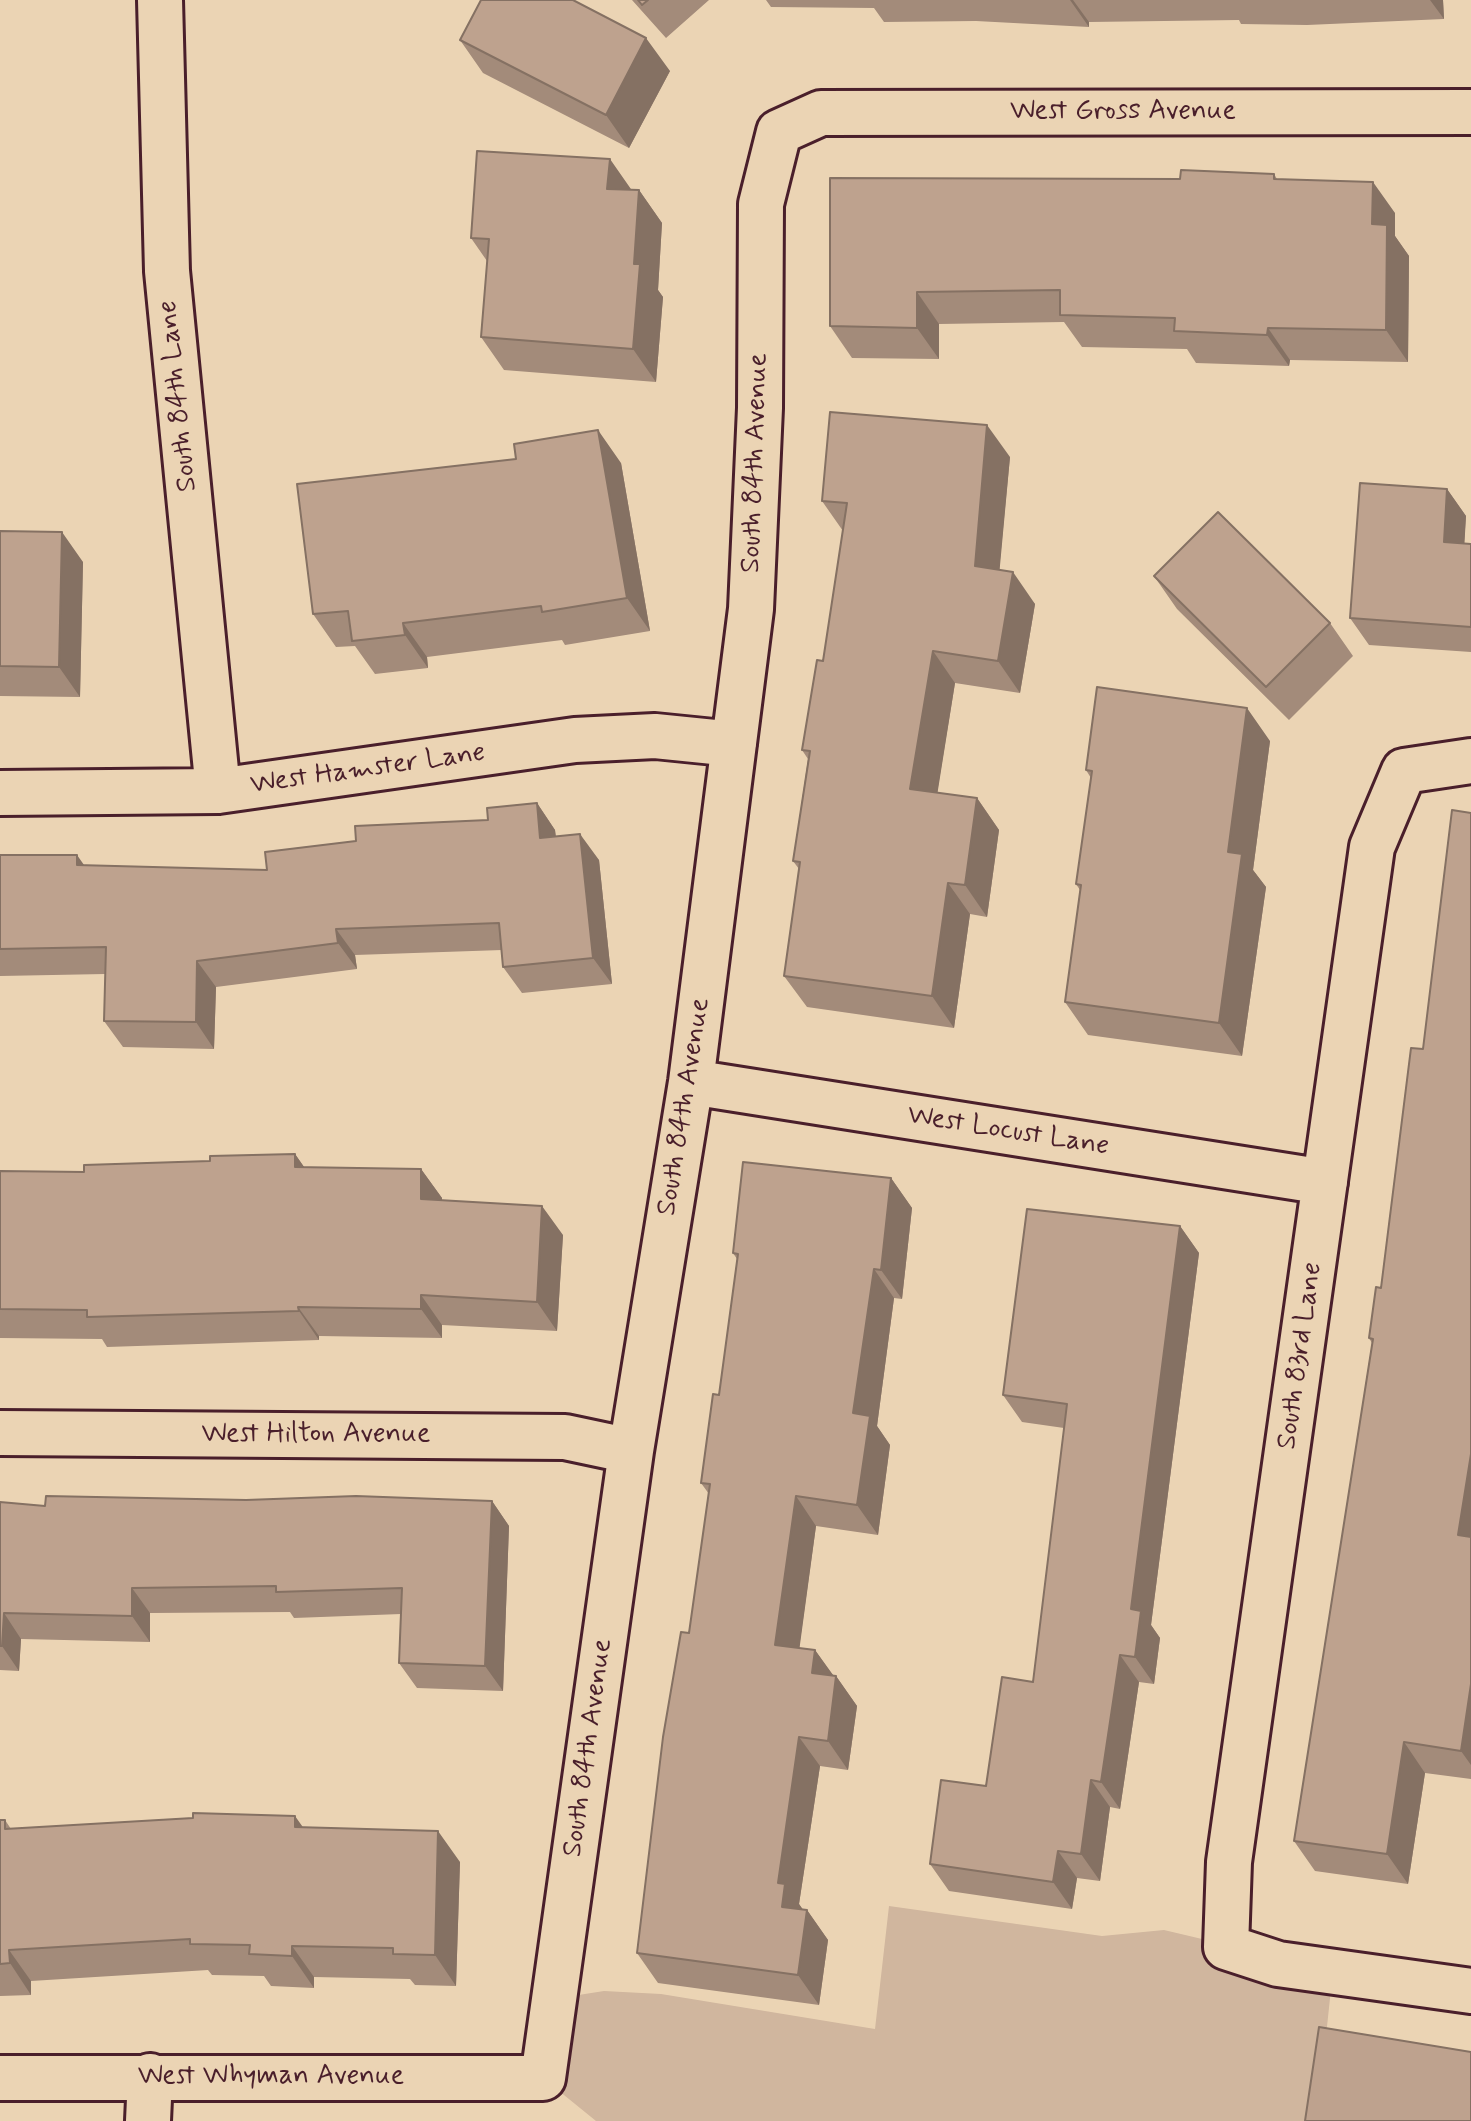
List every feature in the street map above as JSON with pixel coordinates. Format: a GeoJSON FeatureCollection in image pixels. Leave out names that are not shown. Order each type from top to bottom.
{"type":"FeatureCollection","features":[{"type":"Feature","properties":{"kind":"street","name":"South 84th Lane"},"geometry":{"type":"LineString","coordinates":[[160,0],[167,271],[218,791]]}},
{"type":"Feature","properties":{"kind":"street","name":"West Gross Avenue"},"geometry":{"type":"LineString","coordinates":[[779,132],[821,113],[1471,112]]}},
{"type":"Feature","properties":{"kind":"street","name":"South 84th Avenue"},"geometry":{"type":"LineString","coordinates":[[543,2078],[631,1451],[691,1082],[751,609],[760,408],[761,204],[779,132]]}},
{"type":"Feature","properties":{"kind":"street","name":"West Hamster Lane"},"geometry":{"type":"LineString","coordinates":[[0,793],[218,791],[575,740],[655,736],[734,744]]}},
{"type":"Feature","properties":{"kind":"street","name":"South 83rd Lane"},"geometry":{"type":"LineString","coordinates":[[1471,761],[1404,771],[1372,847],[1229,1862],[1226,1947],[1278,1964],[1471,1991]]}},
{"type":"Feature","properties":{"kind":"street","name":"West Locust Lane"},"geometry":{"type":"LineString","coordinates":[[691,1082],[1325,1182]]}},
{"type":"Feature","properties":{"kind":"street","name":"West Hilton Avenue"},"geometry":{"type":"LineString","coordinates":[[0,1433],[565,1437],[631,1451]]}},
{"type":"Feature","properties":{"kind":"street"},"geometry":{"type":"LineString","coordinates":[[148,2121],[150,2076]]}},
{"type":"Feature","properties":{"kind":"street","name":"West Whyman Avenue"},"geometry":{"type":"LineString","coordinates":[[0,2078],[543,2078]]}},
{"type":"Feature","properties":{"kind":"shaded area"},"geometry":{"type":"Polygon","coordinates":[[[889,1906],[1102,1936],[1164,1930],[1333,1970],[1317,2121],[596,2121],[543,2078],[553,1999],[604,1991],[661,1994],[875,2029],[889,1906]]]}},
{"type":"Feature","properties":{"kind":"building"},"geometry":{"type":"Polygon","coordinates":[[[481,0],[573,0],[646,38],[606,115],[460,40],[481,0]]]}},
{"type":"Feature","properties":{"kind":"building"},"geometry":{"type":"Polygon","coordinates":[[[477,151],[610,159],[607,189],[639,190],[634,264],[640,264],[633,349],[481,337],[489,239],[471,238],[477,151]]]}},
{"type":"Feature","properties":{"kind":"building"},"geometry":{"type":"Polygon","coordinates":[[[1181,170],[1274,174],[1274,179],[1373,182],[1372,224],[1387,225],[1386,330],[1268,328],[1267,335],[1174,331],[1175,318],[1060,315],[1060,290],[917,292],[917,328],[830,326],[830,178],[1180,179],[1181,170]]]}},
{"type":"Feature","properties":{"kind":"building"},"geometry":{"type":"Polygon","coordinates":[[[830,412],[987,425],[975,566],[1013,572],[998,661],[933,651],[910,789],[977,798],[965,885],[948,883],[932,996],[784,976],[800,862],[793,861],[810,751],[802,750],[817,660],[823,661],[847,503],[822,501],[830,412]]]}},
{"type":"Feature","properties":{"kind":"building"},"geometry":{"type":"Polygon","coordinates":[[[598,430],[627,598],[542,612],[541,606],[403,623],[405,635],[352,641],[348,611],[313,614],[297,484],[516,459],[514,444],[598,430]]]}},
{"type":"Feature","properties":{"kind":"building"},"geometry":{"type":"Polygon","coordinates":[[[1360,483],[1447,489],[1444,542],[1471,544],[1471,627],[1350,618],[1360,483]]]}},
{"type":"Feature","properties":{"kind":"building"},"geometry":{"type":"Polygon","coordinates":[[[1218,512],[1330,623],[1266,687],[1154,576],[1218,512]]]}},
{"type":"Feature","properties":{"kind":"building"},"geometry":{"type":"Polygon","coordinates":[[[0,531],[62,532],[59,667],[0,666],[0,531]]]}},
{"type":"Feature","properties":{"kind":"building"},"geometry":{"type":"Polygon","coordinates":[[[1097,687],[1247,708],[1228,852],[1242,854],[1219,1023],[1065,1002],[1081,885],[1076,884],[1092,771],[1086,770],[1097,687]]]}},
{"type":"Feature","properties":{"kind":"building"},"geometry":{"type":"Polygon","coordinates":[[[537,803],[540,838],[580,834],[593,958],[503,967],[499,923],[336,929],[338,943],[197,961],[196,1022],[104,1021],[106,947],[0,949],[0,855],[77,855],[77,865],[267,870],[265,852],[356,841],[355,826],[488,820],[487,808],[537,803]]]}},
{"type":"Feature","properties":{"kind":"building"},"geometry":{"type":"Polygon","coordinates":[[[1452,810],[1471,813],[1471,1454],[1458,1535],[1471,1537],[1471,1684],[1461,1751],[1404,1742],[1387,1854],[1294,1841],[1373,1339],[1369,1338],[1376,1287],[1381,1288],[1411,1048],[1423,1049],[1452,810]]]}},
{"type":"Feature","properties":{"kind":"building"},"geometry":{"type":"Polygon","coordinates":[[[295,1154],[295,1167],[421,1169],[421,1199],[542,1206],[537,1302],[421,1295],[421,1309],[298,1307],[299,1311],[87,1317],[87,1310],[0,1309],[0,1171],[84,1172],[84,1165],[210,1161],[210,1156],[295,1154]]]}},
{"type":"Feature","properties":{"kind":"building"},"geometry":{"type":"Polygon","coordinates":[[[743,1162],[891,1178],[881,1270],[874,1269],[853,1413],[870,1416],[857,1505],[796,1496],[775,1645],[815,1650],[812,1673],[836,1676],[828,1741],[799,1737],[778,1883],[785,1884],[782,1907],[807,1910],[798,1975],[637,1953],[663,1737],[681,1632],[689,1633],[710,1484],[701,1483],[713,1394],[719,1395],[738,1254],[733,1253],[743,1162]]]}},
{"type":"Feature","properties":{"kind":"building"},"geometry":{"type":"Polygon","coordinates":[[[1027,1209],[1180,1226],[1131,1609],[1141,1611],[1135,1657],[1120,1655],[1101,1782],[1091,1780],[1081,1854],[1058,1851],[1053,1882],[930,1864],[941,1780],[986,1786],[1002,1677],[1033,1682],[1067,1404],[1003,1395],[1027,1209]]]}},
{"type":"Feature","properties":{"kind":"building"},"geometry":{"type":"Polygon","coordinates":[[[46,1496],[246,1500],[356,1496],[492,1501],[485,1666],[399,1663],[402,1588],[276,1592],[276,1586],[132,1588],[132,1616],[4,1613],[0,1646],[0,1502],[45,1506],[46,1496]]]}},
{"type":"Feature","properties":{"kind":"building"},"geometry":{"type":"Polygon","coordinates":[[[193,1813],[295,1816],[295,1827],[438,1831],[435,1955],[393,1954],[393,1948],[292,1946],[292,1956],[249,1954],[250,1945],[190,1944],[190,1939],[9,1950],[10,1963],[0,1964],[0,1820],[5,1820],[5,1829],[193,1818],[193,1813]]]}},
{"type":"Feature","properties":{"kind":"building"},"geometry":{"type":"Polygon","coordinates":[[[1319,2027],[1471,2052],[1471,2121],[1305,2121],[1319,2027]]]}}]}
